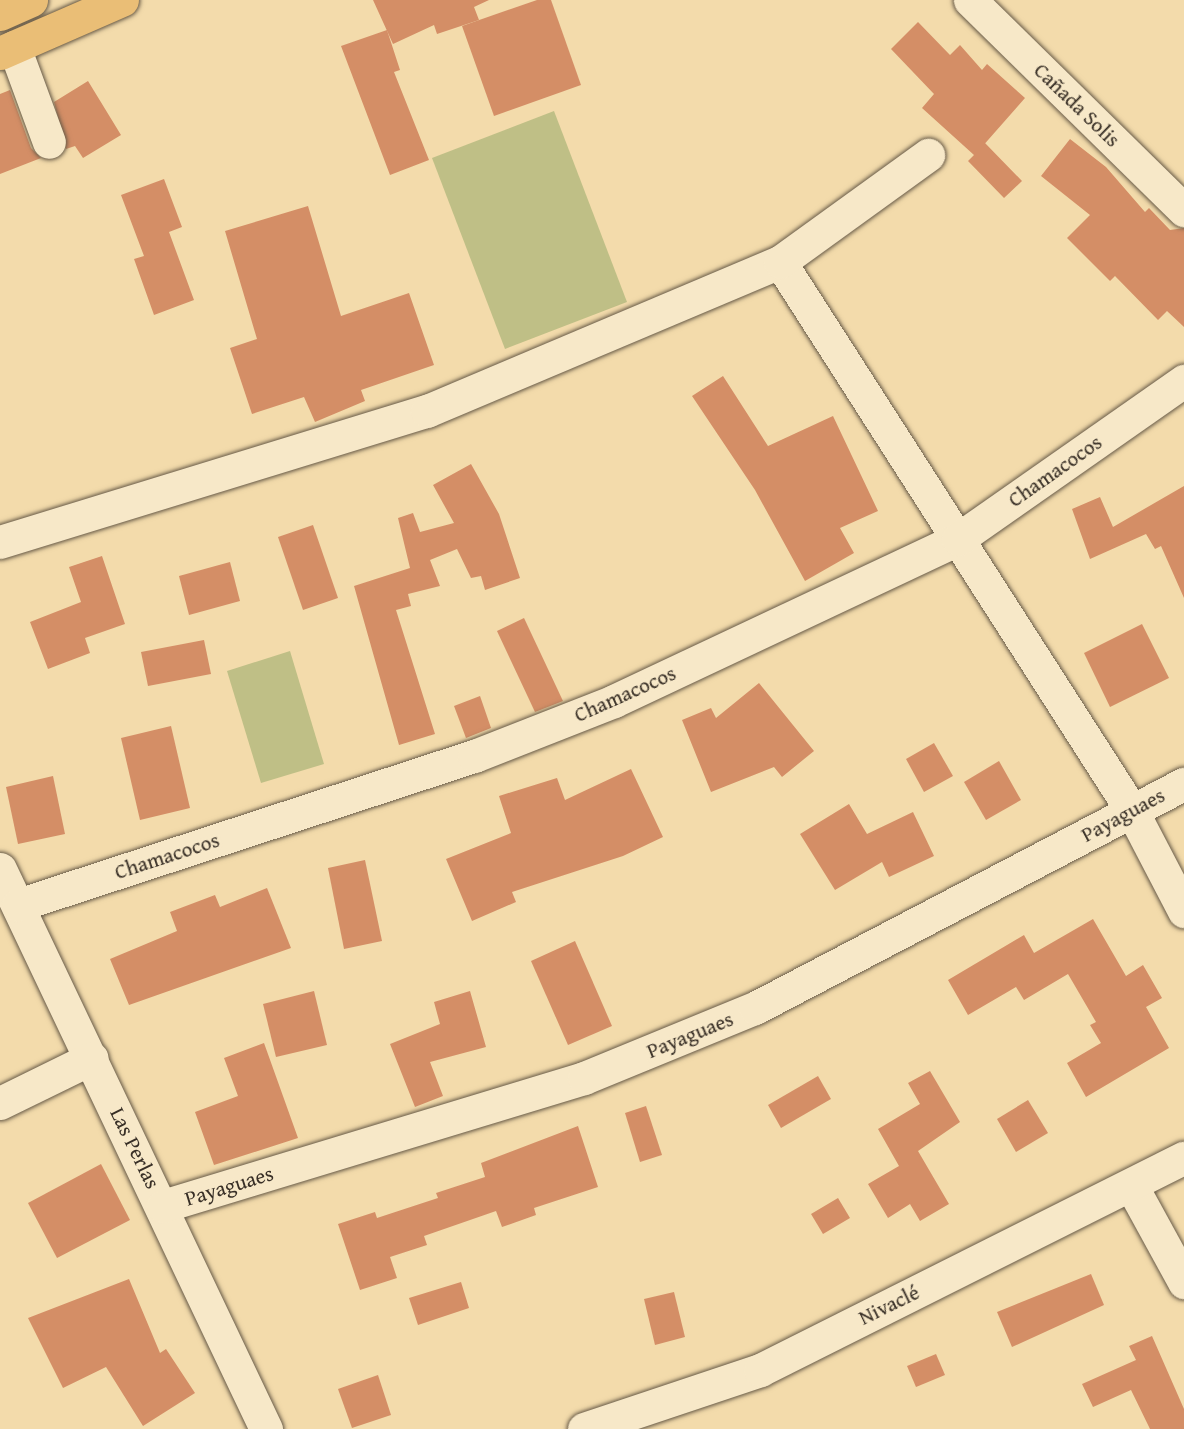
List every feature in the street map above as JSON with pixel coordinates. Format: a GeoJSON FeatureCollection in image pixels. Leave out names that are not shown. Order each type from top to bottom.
{"type":"FeatureCollection","features":[{"type":"Feature","properties":{"kind":"main road"},"geometry":{"type":"LineString","coordinates":[[0,14],[31,0]]}},
{"type":"Feature","properties":{"kind":"main road"},"geometry":{"type":"LineString","coordinates":[[7,50],[84,8],[122,0]]}},
{"type":"Feature","properties":{"kind":"street","name":"Cañada Solis"},"geometry":{"type":"LineString","coordinates":[[970,0],[1184,210]]}},
{"type":"Feature","properties":{"kind":"street"},"geometry":{"type":"LineString","coordinates":[[7,50],[49,142]]}},
{"type":"Feature","properties":{"kind":"street"},"geometry":{"type":"LineString","coordinates":[[0,542],[427,411],[780,262],[928,155]]}},
{"type":"Feature","properties":{"kind":"street"},"geometry":{"type":"LineString","coordinates":[[780,262],[1132,811],[1184,911]]}},
{"type":"Feature","properties":{"kind":"street","name":"Chamacocos"},"geometry":{"type":"LineString","coordinates":[[18,905],[485,752],[614,700],[958,539],[1184,381]]}},
{"type":"Feature","properties":{"kind":"street","name":"Payaguaes"},"geometry":{"type":"LineString","coordinates":[[163,1206],[584,1078],[755,1008],[1184,784]]}},
{"type":"Feature","properties":{"kind":"street","name":"Las Perlas"},"geometry":{"type":"LineString","coordinates":[[0,868],[163,1206],[266,1429]]}},
{"type":"Feature","properties":{"kind":"street"},"geometry":{"type":"LineString","coordinates":[[0,1102],[92,1058]]}},
{"type":"Feature","properties":{"kind":"street","name":"Nivaclé"},"geometry":{"type":"LineString","coordinates":[[584,1429],[760,1370],[1184,1158]]}},
{"type":"Feature","properties":{"kind":"street"},"geometry":{"type":"LineString","coordinates":[[1131,1185],[1184,1282]]}},
{"type":"Feature","properties":{"kind":"green space"},"geometry":{"type":"Polygon","coordinates":[[[554,111],[627,302],[505,349],[432,158],[554,111]]]}},
{"type":"Feature","properties":{"kind":"green space"},"geometry":{"type":"Polygon","coordinates":[[[290,651],[324,764],[261,783],[227,671],[290,651]]]}},
{"type":"Feature","properties":{"kind":"building"},"geometry":{"type":"Polygon","coordinates":[[[373,0],[489,0],[474,7],[479,20],[437,34],[434,25],[393,44],[373,0]]]}},
{"type":"Feature","properties":{"kind":"building"},"geometry":{"type":"Polygon","coordinates":[[[537,0],[551,0],[581,85],[494,116],[462,26],[537,0]]]}},
{"type":"Feature","properties":{"kind":"building"},"geometry":{"type":"Polygon","coordinates":[[[918,22],[950,55],[960,45],[982,70],[987,64],[1025,98],[985,143],[1022,181],[1004,198],[968,161],[974,155],[922,108],[934,94],[891,49],[918,22]]]}},
{"type":"Feature","properties":{"kind":"building"},"geometry":{"type":"Polygon","coordinates":[[[387,30],[400,70],[394,72],[429,160],[390,175],[341,46],[387,30]]]}},
{"type":"Feature","properties":{"kind":"building"},"geometry":{"type":"Polygon","coordinates":[[[88,81],[121,135],[83,158],[75,146],[66,149],[54,102],[88,81]]]}},
{"type":"Feature","properties":{"kind":"building"},"geometry":{"type":"Polygon","coordinates":[[[10,90],[31,148],[41,158],[0,174],[0,94],[10,90]]]}},
{"type":"Feature","properties":{"kind":"building"},"geometry":{"type":"Polygon","coordinates":[[[1070,139],[1106,167],[1145,212],[1149,208],[1170,230],[1184,228],[1184,327],[1167,311],[1158,320],[1115,276],[1110,281],[1067,238],[1090,215],[1041,176],[1070,139]]]}},
{"type":"Feature","properties":{"kind":"building"},"geometry":{"type":"Polygon","coordinates":[[[164,179],[182,227],[169,232],[194,300],[154,315],[134,259],[144,256],[121,195],[164,179]]]}},
{"type":"Feature","properties":{"kind":"building"},"geometry":{"type":"Polygon","coordinates":[[[308,206],[341,316],[409,293],[434,365],[361,390],[365,401],[315,422],[304,397],[252,414],[230,348],[257,339],[225,231],[308,206]]]}},
{"type":"Feature","properties":{"kind":"building"},"geometry":{"type":"Polygon","coordinates":[[[723,376],[768,446],[833,416],[878,511],[840,528],[854,553],[805,581],[755,490],[692,396],[723,376]]]}},
{"type":"Feature","properties":{"kind":"building"},"geometry":{"type":"Polygon","coordinates":[[[471,464],[499,514],[520,578],[485,590],[481,576],[471,578],[457,549],[430,560],[440,586],[408,594],[411,606],[396,610],[435,734],[399,745],[354,586],[410,568],[398,518],[413,513],[420,532],[454,523],[433,485],[471,464]]]}},
{"type":"Feature","properties":{"kind":"building"},"geometry":{"type":"Polygon","coordinates":[[[1184,486],[1184,598],[1161,546],[1155,549],[1146,534],[1090,559],[1072,509],[1100,497],[1113,527],[1184,486]]]}},
{"type":"Feature","properties":{"kind":"building"},"geometry":{"type":"Polygon","coordinates":[[[313,525],[338,598],[303,610],[278,537],[313,525]]]}},
{"type":"Feature","properties":{"kind":"building"},"geometry":{"type":"Polygon","coordinates":[[[102,556],[125,624],[85,638],[90,653],[48,669],[30,622],[81,602],[69,567],[102,556]]]}},
{"type":"Feature","properties":{"kind":"building"},"geometry":{"type":"Polygon","coordinates":[[[230,562],[240,601],[189,615],[179,576],[230,562]]]}},
{"type":"Feature","properties":{"kind":"building"},"geometry":{"type":"Polygon","coordinates":[[[524,618],[563,701],[535,712],[497,631],[524,618]]]}},
{"type":"Feature","properties":{"kind":"building"},"geometry":{"type":"Polygon","coordinates":[[[1142,624],[1169,678],[1110,707],[1084,653],[1142,624]]]}},
{"type":"Feature","properties":{"kind":"building"},"geometry":{"type":"Polygon","coordinates":[[[204,640],[211,674],[148,686],[141,652],[204,640]]]}},
{"type":"Feature","properties":{"kind":"building"},"geometry":{"type":"Polygon","coordinates":[[[759,683],[814,751],[782,777],[774,767],[711,792],[682,720],[711,708],[716,718],[759,683]]]}},
{"type":"Feature","properties":{"kind":"building"},"geometry":{"type":"Polygon","coordinates":[[[480,696],[491,728],[466,738],[454,706],[480,696]]]}},
{"type":"Feature","properties":{"kind":"building"},"geometry":{"type":"Polygon","coordinates":[[[171,726],[190,808],[140,820],[121,738],[171,726]]]}},
{"type":"Feature","properties":{"kind":"building"},"geometry":{"type":"Polygon","coordinates":[[[934,743],[953,776],[924,792],[906,759],[934,743]]]}},
{"type":"Feature","properties":{"kind":"building"},"geometry":{"type":"Polygon","coordinates":[[[999,761],[1021,800],[986,820],[964,782],[999,761]]]}},
{"type":"Feature","properties":{"kind":"building"},"geometry":{"type":"Polygon","coordinates":[[[631,769],[663,837],[623,856],[512,892],[516,902],[472,921],[446,859],[511,833],[499,796],[557,778],[565,800],[631,769]]]}},
{"type":"Feature","properties":{"kind":"building"},"geometry":{"type":"Polygon","coordinates":[[[53,776],[65,834],[18,844],[6,787],[53,776]]]}},
{"type":"Feature","properties":{"kind":"building"},"geometry":{"type":"Polygon","coordinates":[[[849,804],[867,834],[913,812],[934,856],[889,877],[882,862],[835,890],[800,834],[849,804]]]}},
{"type":"Feature","properties":{"kind":"building"},"geometry":{"type":"Polygon","coordinates":[[[365,860],[382,941],[344,949],[328,868],[365,860]]]}},
{"type":"Feature","properties":{"kind":"building"},"geometry":{"type":"Polygon","coordinates":[[[267,888],[291,948],[129,1005],[110,959],[177,931],[170,912],[215,895],[220,907],[267,888]]]}},
{"type":"Feature","properties":{"kind":"building"},"geometry":{"type":"Polygon","coordinates":[[[1093,919],[1126,976],[1143,965],[1162,998],[1146,1007],[1169,1048],[1086,1097],[1067,1063],[1101,1043],[1090,1025],[1096,1022],[1068,974],[1024,1000],[1016,987],[968,1015],[948,980],[1024,935],[1034,953],[1093,919]]]}},
{"type":"Feature","properties":{"kind":"building"},"geometry":{"type":"Polygon","coordinates":[[[575,941],[612,1026],[568,1045],[531,961],[575,941]]]}},
{"type":"Feature","properties":{"kind":"building"},"geometry":{"type":"Polygon","coordinates":[[[314,991],[327,1045],[276,1057],[263,1004],[314,991]]]}},
{"type":"Feature","properties":{"kind":"building"},"geometry":{"type":"Polygon","coordinates":[[[470,991],[486,1047],[430,1062],[443,1096],[415,1107],[390,1044],[440,1024],[434,1002],[470,991]]]}},
{"type":"Feature","properties":{"kind":"building"},"geometry":{"type":"Polygon","coordinates":[[[264,1043],[298,1138],[214,1165],[195,1112],[238,1096],[224,1058],[264,1043]]]}},
{"type":"Feature","properties":{"kind":"building"},"geometry":{"type":"Polygon","coordinates":[[[930,1071],[960,1122],[918,1151],[949,1204],[920,1221],[910,1204],[888,1218],[868,1184],[899,1166],[878,1129],[920,1104],[908,1083],[930,1071]]]}},
{"type":"Feature","properties":{"kind":"building"},"geometry":{"type":"Polygon","coordinates":[[[818,1076],[831,1099],[781,1128],[768,1105],[818,1076]]]}},
{"type":"Feature","properties":{"kind":"building"},"geometry":{"type":"Polygon","coordinates":[[[1028,1100],[1048,1133],[1016,1152],[997,1119],[1028,1100]]]}},
{"type":"Feature","properties":{"kind":"building"},"geometry":{"type":"Polygon","coordinates":[[[646,1106],[662,1155],[640,1162],[625,1113],[646,1106]]]}},
{"type":"Feature","properties":{"kind":"building"},"geometry":{"type":"Polygon","coordinates":[[[578,1126],[598,1187],[534,1208],[536,1215],[502,1227],[496,1211],[424,1236],[427,1245],[390,1257],[397,1278],[360,1290],[338,1224],[375,1212],[377,1218],[438,1198],[436,1193],[485,1177],[481,1163],[578,1126]]]}},
{"type":"Feature","properties":{"kind":"building"},"geometry":{"type":"Polygon","coordinates":[[[101,1164],[130,1220],[57,1258],[28,1203],[101,1164]]]}},
{"type":"Feature","properties":{"kind":"building"},"geometry":{"type":"Polygon","coordinates":[[[838,1198],[850,1218],[823,1234],[811,1214],[838,1198]]]}},
{"type":"Feature","properties":{"kind":"building"},"geometry":{"type":"Polygon","coordinates":[[[1091,1274],[1104,1305],[1012,1347],[997,1312],[1091,1274]]]}},
{"type":"Feature","properties":{"kind":"building"},"geometry":{"type":"Polygon","coordinates":[[[129,1279],[160,1353],[166,1349],[195,1393],[143,1426],[106,1367],[63,1388],[28,1318],[129,1279]]]}},
{"type":"Feature","properties":{"kind":"building"},"geometry":{"type":"Polygon","coordinates":[[[461,1282],[469,1308],[418,1325],[409,1298],[461,1282]]]}},
{"type":"Feature","properties":{"kind":"building"},"geometry":{"type":"Polygon","coordinates":[[[674,1292],[685,1337],[655,1345],[644,1299],[674,1292]]]}},
{"type":"Feature","properties":{"kind":"building"},"geometry":{"type":"Polygon","coordinates":[[[1152,1336],[1184,1409],[1184,1429],[1150,1429],[1131,1390],[1093,1407],[1082,1384],[1136,1360],[1129,1346],[1152,1336]]]}},
{"type":"Feature","properties":{"kind":"building"},"geometry":{"type":"Polygon","coordinates":[[[936,1354],[945,1375],[916,1387],[907,1366],[936,1354]]]}},
{"type":"Feature","properties":{"kind":"building"},"geometry":{"type":"Polygon","coordinates":[[[378,1375],[391,1415],[352,1428],[338,1389],[378,1375]]]}}]}
